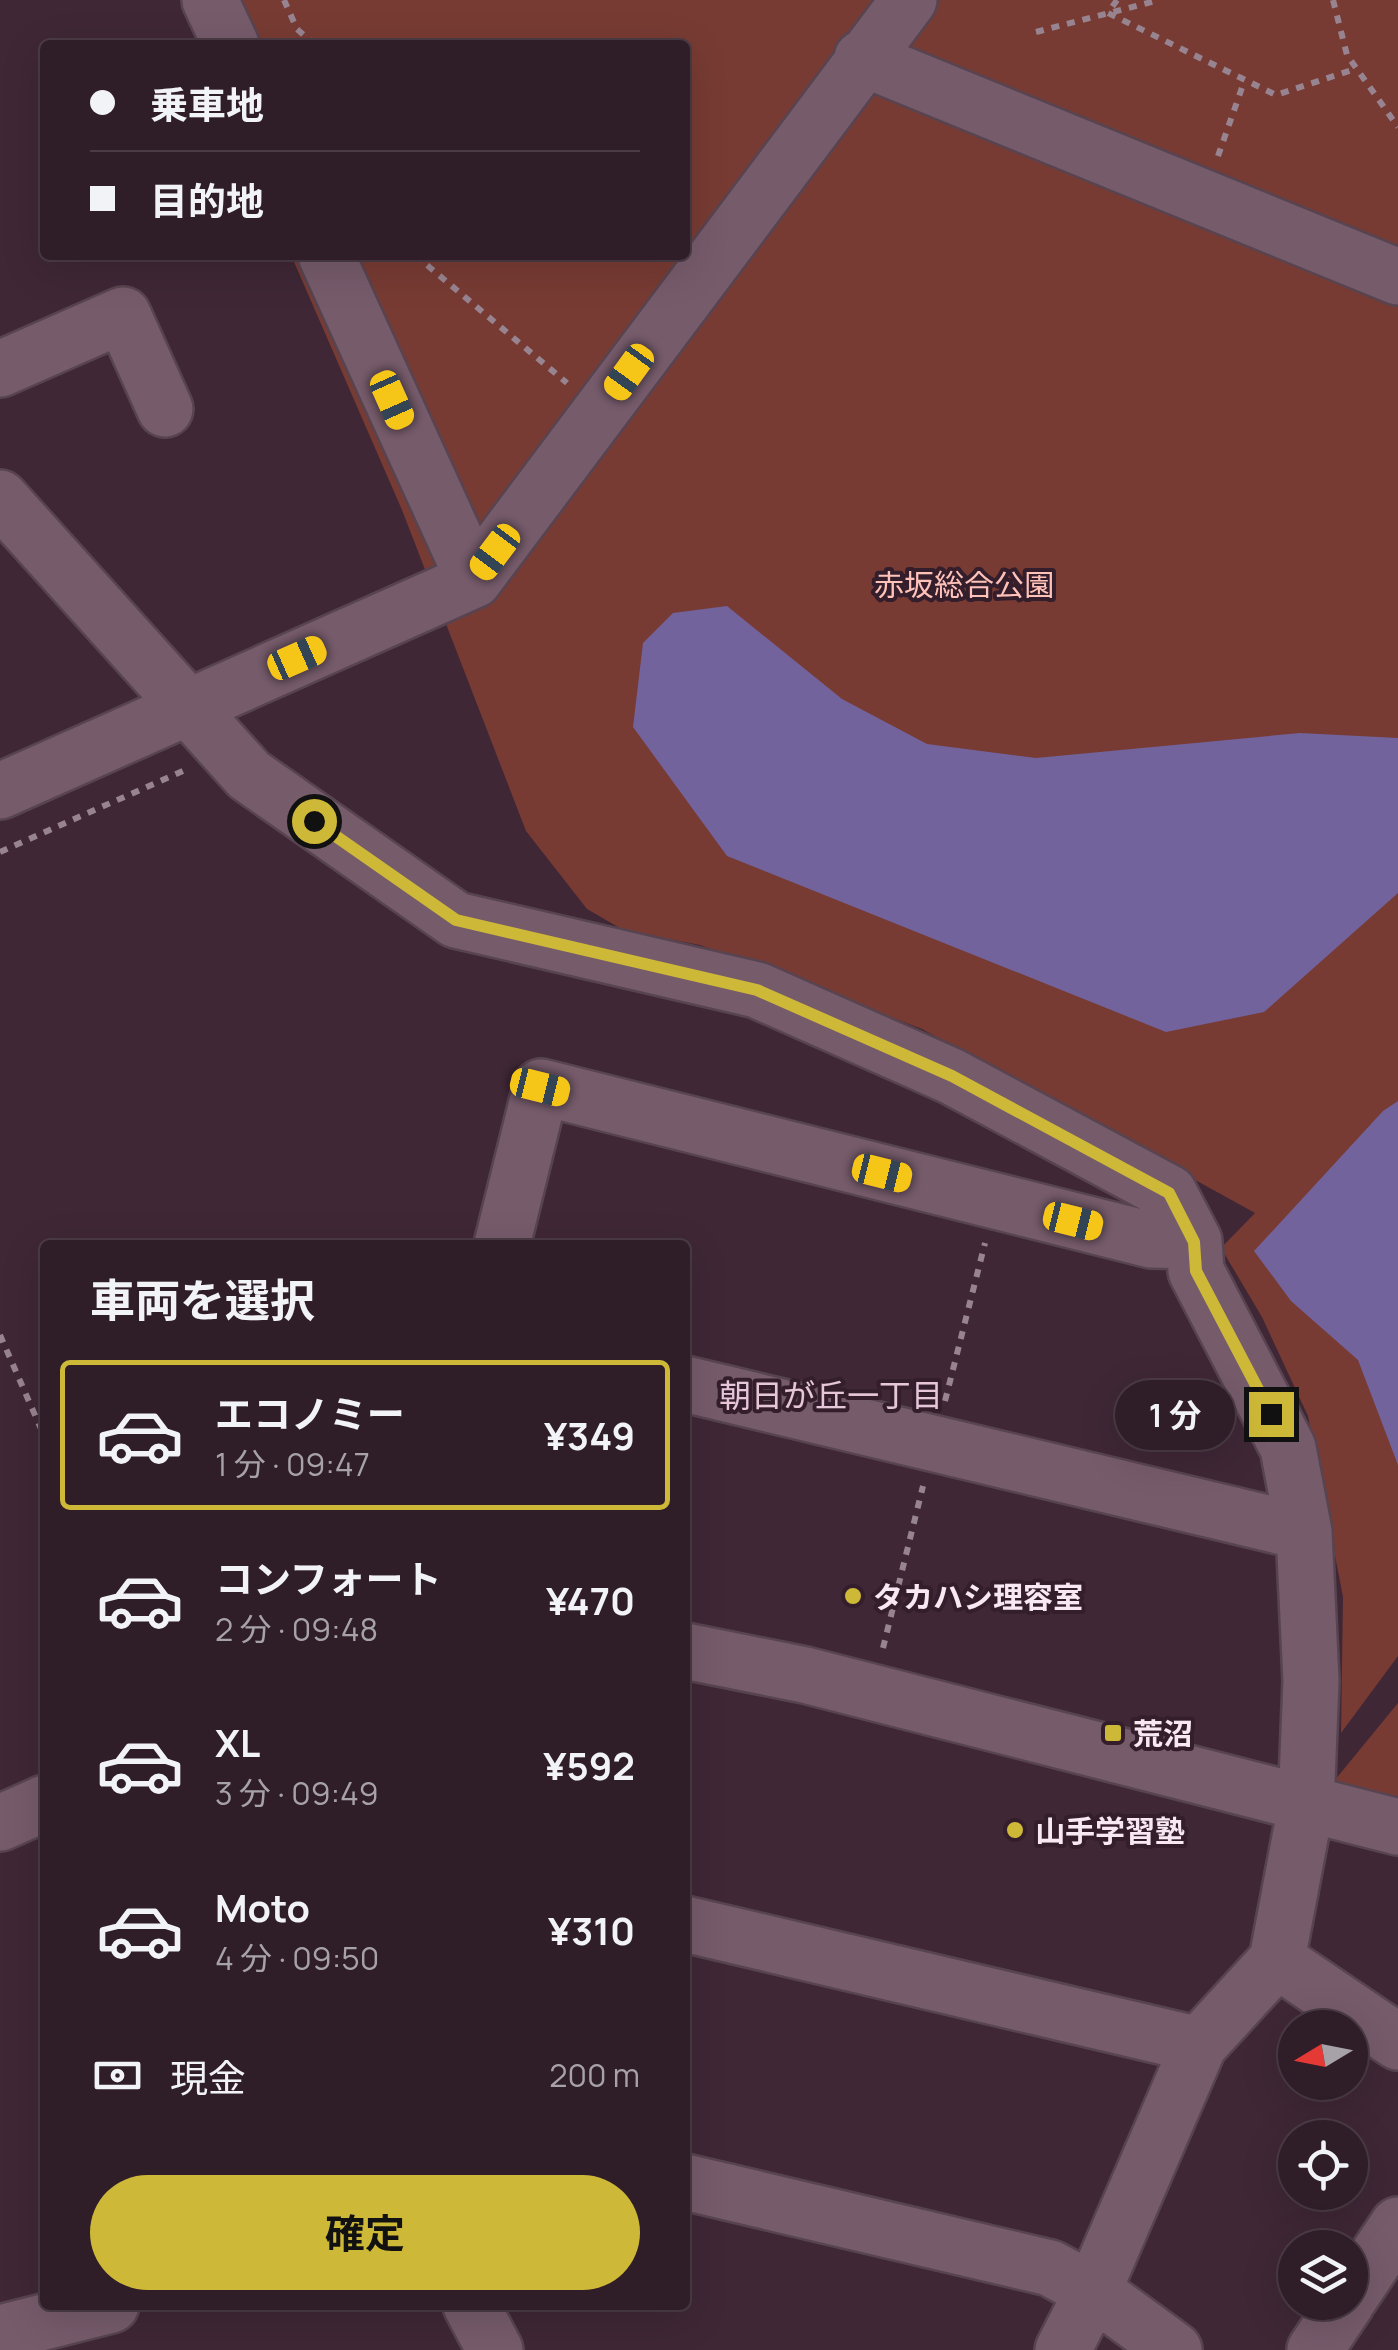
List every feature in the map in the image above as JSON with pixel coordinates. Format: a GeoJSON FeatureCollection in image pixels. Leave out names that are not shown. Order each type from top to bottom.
{"type":"FeatureCollection","features":[{"type":"Feature","properties":{"kind":"street"},"geometry":{"type":"LineString","coordinates":[[210,0],[229,40]]}},
{"type":"Feature","properties":{"kind":"street"},"geometry":{"type":"LineString","coordinates":[[0,791],[474,580],[909,0]]}},
{"type":"Feature","properties":{"kind":"street"},"geometry":{"type":"LineString","coordinates":[[862,58],[1398,277]]}},
{"type":"Feature","properties":{"kind":"street"},"geometry":{"type":"LineString","coordinates":[[328,260],[474,580]]}},
{"type":"Feature","properties":{"kind":"street"},"geometry":{"type":"LineString","coordinates":[[0,369],[124,315],[165,409]]}},
{"type":"Feature","properties":{"kind":"street"},"geometry":{"type":"LineString","coordinates":[[0,498],[250,775],[456,920],[757,990],[952,1076],[1169,1193],[1194,1242],[1196,1271],[1288,1448],[1304,1532],[1311,1681],[1306,1806],[1277,1960],[1199,2045],[1093,2291],[1063,2350]]}},
{"type":"Feature","properties":{"kind":"street"},"geometry":{"type":"LineString","coordinates":[[503,1240],[540,1087],[1150,1240],[1194,1242]]}},
{"type":"Feature","properties":{"kind":"street"},"geometry":{"type":"LineString","coordinates":[[690,1385],[1304,1532]]}},
{"type":"Feature","properties":{"kind":"street"},"geometry":{"type":"LineString","coordinates":[[690,1651],[804,1675],[1398,1827]]}},
{"type":"Feature","properties":{"kind":"street"},"geometry":{"type":"LineString","coordinates":[[0,1823],[40,1805]]}},
{"type":"Feature","properties":{"kind":"street"},"geometry":{"type":"LineString","coordinates":[[690,1925],[1199,2045]]}},
{"type":"Feature","properties":{"kind":"street"},"geometry":{"type":"LineString","coordinates":[[1277,1960],[1398,2042]]}},
{"type":"Feature","properties":{"kind":"street"},"geometry":{"type":"LineString","coordinates":[[690,2183],[1050,2268],[1093,2291],[1174,2350]]}},
{"type":"Feature","properties":{"kind":"street"},"geometry":{"type":"LineString","coordinates":[[1368,2270],[1398,2225]]}},
{"type":"Feature","properties":{"kind":"street"},"geometry":{"type":"LineString","coordinates":[[0,2333],[91,2310]]}},
{"type":"Feature","properties":{"kind":"street"},"geometry":{"type":"LineString","coordinates":[[474,2310],[495,2350]]}},
{"type":"Feature","properties":{"kind":"street"},"geometry":{"type":"LineString","coordinates":[[1315,2350],[1335,2320]]}},
{"type":"Feature","properties":{"kind":"path"},"geometry":{"type":"LineString","coordinates":[[284,0],[297,30],[308,40]]}},
{"type":"Feature","properties":{"kind":"path"},"geometry":{"type":"LineString","coordinates":[[1108,13],[1117,0]]}},
{"type":"Feature","properties":{"kind":"path"},"geometry":{"type":"LineString","coordinates":[[1036,32],[1159,0]]}},
{"type":"Feature","properties":{"kind":"path"},"geometry":{"type":"LineString","coordinates":[[1334,0],[1346,56],[1398,127]]}},
{"type":"Feature","properties":{"kind":"path"},"geometry":{"type":"LineString","coordinates":[[1108,13],[1244,82],[1276,94],[1356,69]]}},
{"type":"Feature","properties":{"kind":"path"},"geometry":{"type":"LineString","coordinates":[[1203,198],[1244,82]]}},
{"type":"Feature","properties":{"kind":"path"},"geometry":{"type":"LineString","coordinates":[[421,260],[600,411]]}},
{"type":"Feature","properties":{"kind":"path"},"geometry":{"type":"LineString","coordinates":[[0,852],[196,765]]}},
{"type":"Feature","properties":{"kind":"path"},"geometry":{"type":"LineString","coordinates":[[0,1336],[40,1427]]}},
{"type":"Feature","properties":{"kind":"green space","name":"赤坂総合公園"},"geometry":{"type":"Polygon","coordinates":[[[181,0],[1398,0],[1398,1656],[1341,1733],[1343,1597],[1308,1416],[1262,1317],[1221,1248],[1255,1213],[922,1029],[700,945],[625,931],[587,909],[526,831],[402,510],[293,260],[690,260],[690,40],[199,40],[181,0]]]}},
{"type":"Feature","properties":{"kind":"green space"},"geometry":{"type":"Polygon","coordinates":[[[1398,1703],[1398,1803],[1330,1786],[1398,1703]]]}},
{"type":"Feature","properties":{"kind":"shaded area"},"geometry":{"type":"Polygon","coordinates":[[[727,606],[842,699],[927,744],[1036,758],[1300,733],[1398,738],[1398,893],[1264,1012],[1166,1032],[727,856],[633,727],[643,643],[673,613],[727,606]]]}},
{"type":"Feature","properties":{"kind":"shaded area"},"geometry":{"type":"Polygon","coordinates":[[[1398,1101],[1398,1465],[1358,1360],[1291,1301],[1254,1251],[1383,1111],[1398,1101]]]}},
{"type":"Feature","properties":{"kind":"place","name":"タカハシ理容室"},"geometry":{"type":"Point","coordinates":[853,1596]}},
{"type":"Feature","properties":{"kind":"place","name":"荒沼"},"geometry":{"type":"Point","coordinates":[1113,1733]}},
{"type":"Feature","properties":{"kind":"place","name":"山手学習塾"},"geometry":{"type":"Point","coordinates":[1015,1830]}},
{"type":"Feature","properties":{"kind":"district","name":"朝日が丘一丁目"},"geometry":{"type":"Point","coordinates":[831,1395]}},
{"type":"Feature","properties":{"kind":"route"},"geometry":{"type":"LineString","coordinates":[[314,821],[456,920],[757,990],[952,1076],[1169,1193],[1194,1242],[1196,1271],[1271,1414]]}}]}
